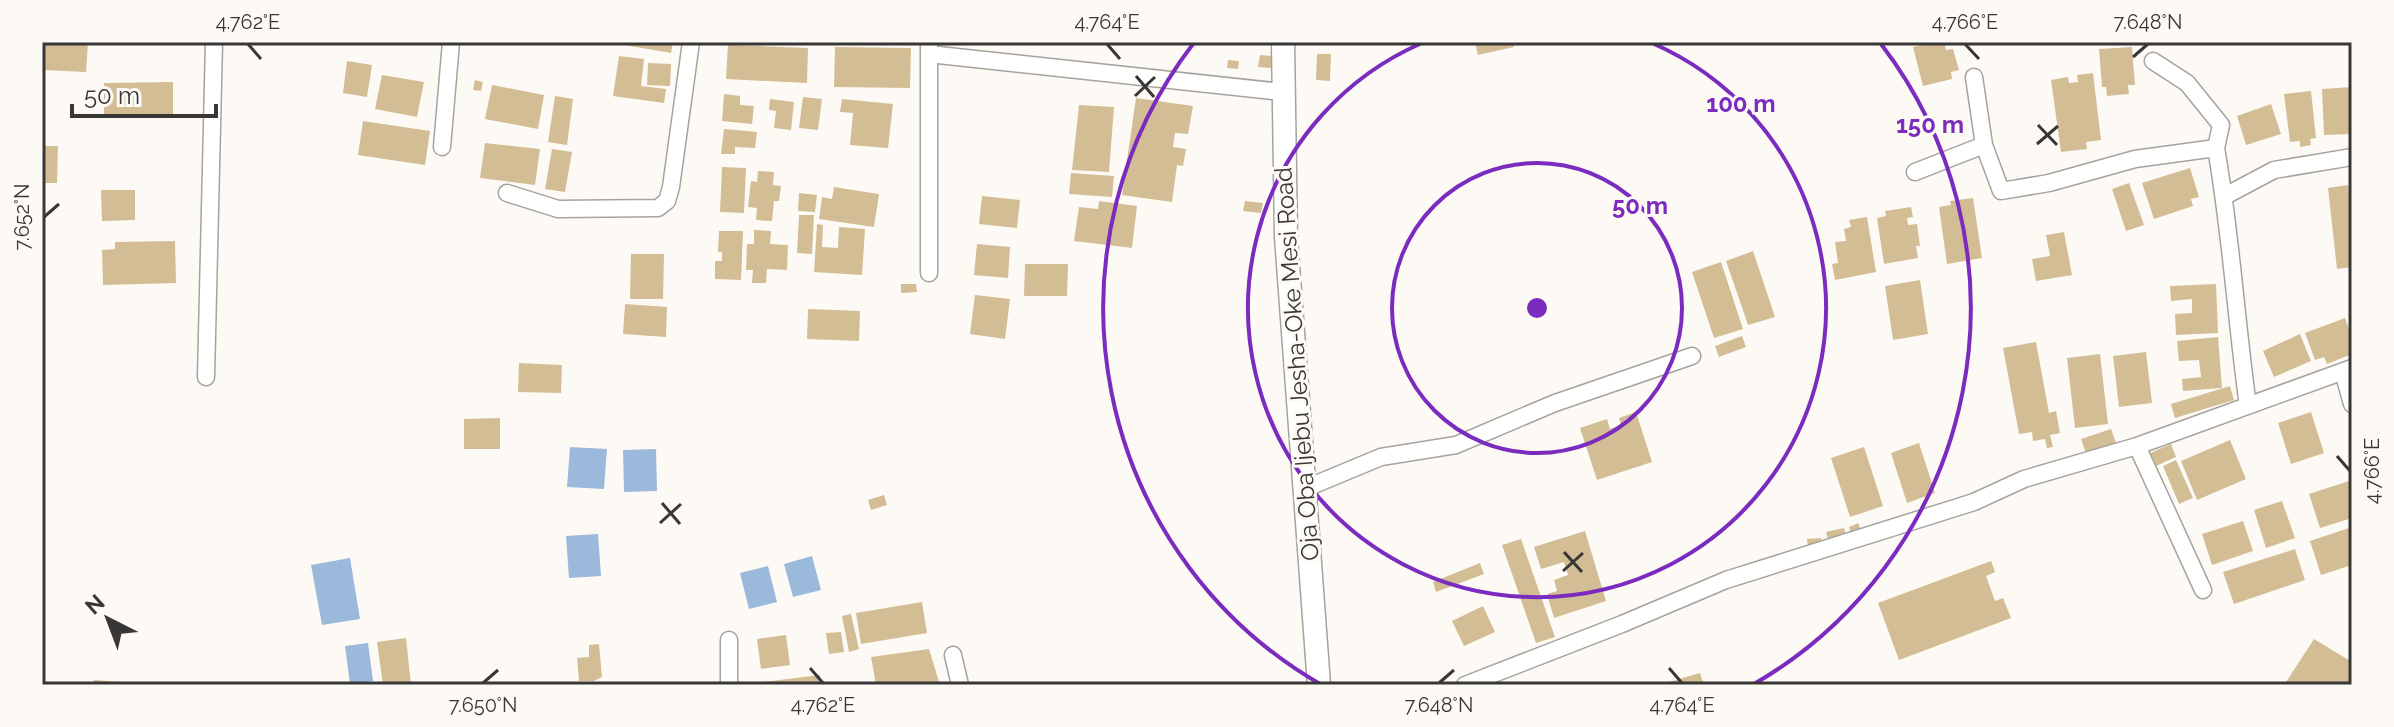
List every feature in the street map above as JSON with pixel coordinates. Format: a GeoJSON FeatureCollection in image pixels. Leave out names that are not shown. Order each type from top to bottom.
{"type":"FeatureCollection","features":[{"type":"Feature","properties":{"kind":"main road","name":"Oja Oba Ijebu Jesha-Oke Mesi Road"},"geometry":{"type":"LineString","coordinates":[[1283,42],[1286,237],[1319,685]]}},
{"type":"Feature","properties":{"kind":"street"},"geometry":{"type":"LineString","coordinates":[[206,377],[214,42]]}},
{"type":"Feature","properties":{"kind":"street"},"geometry":{"type":"LineString","coordinates":[[442,147],[451,42]]}},
{"type":"Feature","properties":{"kind":"street"},"geometry":{"type":"LineString","coordinates":[[507,193],[558,209],[658,208],[667,201],[691,42]]}},
{"type":"Feature","properties":{"kind":"street"},"geometry":{"type":"LineString","coordinates":[[929,273],[929,48],[1282,92]]}},
{"type":"Feature","properties":{"kind":"street"},"geometry":{"type":"LineString","coordinates":[[2153,61],[2187,83],[2221,125],[2216,148],[2225,196],[2248,406]]}},
{"type":"Feature","properties":{"kind":"street"},"geometry":{"type":"LineString","coordinates":[[1974,77],[1984,145],[2001,191],[2049,183],[2135,159],[2216,148]]}},
{"type":"Feature","properties":{"kind":"street"},"geometry":{"type":"LineString","coordinates":[[1915,172],[1984,145]]}},
{"type":"Feature","properties":{"kind":"street"},"geometry":{"type":"LineString","coordinates":[[2225,196],[2274,170],[2352,157]]}},
{"type":"Feature","properties":{"kind":"street"},"geometry":{"type":"LineString","coordinates":[[1304,489],[1381,457],[1456,445],[1555,403],[1692,356]]}},
{"type":"Feature","properties":{"kind":"street"},"geometry":{"type":"LineString","coordinates":[[1465,685],[1726,580],[1974,502],[2024,479],[2137,446],[2348,370],[2352,404]]}},
{"type":"Feature","properties":{"kind":"street"},"geometry":{"type":"LineString","coordinates":[[2137,446],[2203,590]]}},
{"type":"Feature","properties":{"kind":"street"},"geometry":{"type":"LineString","coordinates":[[729,640],[729,685]]}},
{"type":"Feature","properties":{"kind":"street"},"geometry":{"type":"LineString","coordinates":[[953,655],[960,685]]}},
{"type":"Feature","properties":{"kind":"water"},"geometry":{"type":"Polygon","coordinates":[[[570,447],[607,449],[604,489],[567,487],[570,447]]]}},
{"type":"Feature","properties":{"kind":"water"},"geometry":{"type":"Polygon","coordinates":[[[656,449],[657,491],[624,492],[623,450],[656,449]]]}},
{"type":"Feature","properties":{"kind":"water"},"geometry":{"type":"Polygon","coordinates":[[[598,534],[601,576],[569,578],[566,536],[598,534]]]}},
{"type":"Feature","properties":{"kind":"water"},"geometry":{"type":"Polygon","coordinates":[[[812,556],[821,590],[793,597],[784,564],[812,556]]]}},
{"type":"Feature","properties":{"kind":"water"},"geometry":{"type":"Polygon","coordinates":[[[350,558],[360,619],[322,625],[311,565],[350,558]]]}},
{"type":"Feature","properties":{"kind":"water"},"geometry":{"type":"Polygon","coordinates":[[[768,566],[777,602],[749,609],[740,573],[768,566]]]}},
{"type":"Feature","properties":{"kind":"water"},"geometry":{"type":"Polygon","coordinates":[[[368,643],[373,681],[350,684],[345,646],[368,643]]]}},
{"type":"Feature","properties":{"kind":"building"},"geometry":{"type":"Polygon","coordinates":[[[42,42],[88,42],[86,72],[42,70],[42,42]]]}},
{"type":"Feature","properties":{"kind":"building"},"geometry":{"type":"Polygon","coordinates":[[[607,42],[673,42],[671,53],[607,42]]]}},
{"type":"Feature","properties":{"kind":"building"},"geometry":{"type":"Polygon","coordinates":[[[1475,42],[1513,42],[1514,47],[1478,55],[1475,42]]]}},
{"type":"Feature","properties":{"kind":"building"},"geometry":{"type":"Polygon","coordinates":[[[1944,42],[1946,50],[1953,49],[1959,70],[1951,72],[1952,79],[1923,86],[1913,47],[1944,42]]]}},
{"type":"Feature","properties":{"kind":"building"},"geometry":{"type":"Polygon","coordinates":[[[728,45],[808,48],[807,83],[726,79],[728,45]]]}},
{"type":"Feature","properties":{"kind":"building"},"geometry":{"type":"Polygon","coordinates":[[[835,47],[911,48],[910,88],[834,87],[835,47]]]}},
{"type":"Feature","properties":{"kind":"building"},"geometry":{"type":"Polygon","coordinates":[[[2132,47],[2135,85],[2128,85],[2129,94],[2107,96],[2106,87],[2102,87],[2099,49],[2132,47]]]}},
{"type":"Feature","properties":{"kind":"building"},"geometry":{"type":"Polygon","coordinates":[[[1317,54],[1331,54],[1330,81],[1316,80],[1317,54]]]}},
{"type":"Feature","properties":{"kind":"building"},"geometry":{"type":"Polygon","coordinates":[[[1260,55],[1272,56],[1271,68],[1258,67],[1260,55]]]}},
{"type":"Feature","properties":{"kind":"building"},"geometry":{"type":"Polygon","coordinates":[[[619,56],[644,59],[641,86],[666,89],[664,103],[613,96],[619,56]]]}},
{"type":"Feature","properties":{"kind":"building"},"geometry":{"type":"Polygon","coordinates":[[[1228,60],[1239,61],[1238,69],[1227,68],[1228,60]]]}},
{"type":"Feature","properties":{"kind":"building"},"geometry":{"type":"Polygon","coordinates":[[[347,61],[372,65],[367,97],[343,93],[347,61]]]}},
{"type":"Feature","properties":{"kind":"building"},"geometry":{"type":"Polygon","coordinates":[[[648,63],[671,64],[670,86],[647,85],[648,63]]]}},
{"type":"Feature","properties":{"kind":"building"},"geometry":{"type":"Polygon","coordinates":[[[2093,73],[2101,140],[2086,142],[2087,149],[2061,152],[2051,80],[2068,77],[2069,83],[2078,82],[2077,75],[2093,73]]]}},
{"type":"Feature","properties":{"kind":"building"},"geometry":{"type":"Polygon","coordinates":[[[382,75],[424,82],[417,117],[375,109],[382,75]]]}},
{"type":"Feature","properties":{"kind":"building"},"geometry":{"type":"Polygon","coordinates":[[[475,80],[483,82],[481,91],[473,90],[475,80]]]}},
{"type":"Feature","properties":{"kind":"building"},"geometry":{"type":"Polygon","coordinates":[[[173,82],[173,115],[104,115],[104,83],[173,82]]]}},
{"type":"Feature","properties":{"kind":"building"},"geometry":{"type":"Polygon","coordinates":[[[492,85],[544,95],[538,129],[485,119],[492,85]]]}},
{"type":"Feature","properties":{"kind":"building"},"geometry":{"type":"Polygon","coordinates":[[[2352,87],[2352,134],[2324,135],[2322,89],[2352,87]]]}},
{"type":"Feature","properties":{"kind":"building"},"geometry":{"type":"Polygon","coordinates":[[[2311,91],[2316,138],[2310,139],[2311,145],[2300,147],[2300,141],[2290,142],[2284,94],[2311,91]]]}},
{"type":"Feature","properties":{"kind":"building"},"geometry":{"type":"Polygon","coordinates":[[[724,94],[740,96],[740,105],[754,106],[752,124],[722,121],[724,94]]]}},
{"type":"Feature","properties":{"kind":"building"},"geometry":{"type":"Polygon","coordinates":[[[555,96],[573,99],[567,145],[548,142],[555,96]]]}},
{"type":"Feature","properties":{"kind":"building"},"geometry":{"type":"Polygon","coordinates":[[[803,97],[822,99],[818,130],[799,128],[803,97]]]}},
{"type":"Feature","properties":{"kind":"building"},"geometry":{"type":"Polygon","coordinates":[[[1136,98],[1193,106],[1188,134],[1175,133],[1173,147],[1186,149],[1183,166],[1177,165],[1172,202],[1122,195],[1136,98]]]}},
{"type":"Feature","properties":{"kind":"building"},"geometry":{"type":"Polygon","coordinates":[[[770,99],[794,102],[791,130],[774,128],[776,111],[769,110],[770,99]]]}},
{"type":"Feature","properties":{"kind":"building"},"geometry":{"type":"Polygon","coordinates":[[[842,99],[893,104],[888,148],[850,145],[853,113],[840,112],[842,99]]]}},
{"type":"Feature","properties":{"kind":"building"},"geometry":{"type":"Polygon","coordinates":[[[2271,104],[2281,134],[2246,145],[2237,116],[2271,104]]]}},
{"type":"Feature","properties":{"kind":"building"},"geometry":{"type":"Polygon","coordinates":[[[1079,105],[1114,107],[1109,172],[1072,170],[1079,105]]]}},
{"type":"Feature","properties":{"kind":"building"},"geometry":{"type":"Polygon","coordinates":[[[363,121],[430,131],[425,165],[358,155],[363,121]]]}},
{"type":"Feature","properties":{"kind":"building"},"geometry":{"type":"Polygon","coordinates":[[[724,129],[757,132],[755,148],[735,147],[735,154],[721,154],[724,129]]]}},
{"type":"Feature","properties":{"kind":"building"},"geometry":{"type":"Polygon","coordinates":[[[485,143],[540,149],[535,185],[480,178],[485,143]]]}},
{"type":"Feature","properties":{"kind":"building"},"geometry":{"type":"Polygon","coordinates":[[[42,146],[58,146],[57,183],[42,183],[42,146]]]}},
{"type":"Feature","properties":{"kind":"building"},"geometry":{"type":"Polygon","coordinates":[[[552,149],[572,152],[565,192],[545,189],[552,149]]]}},
{"type":"Feature","properties":{"kind":"building"},"geometry":{"type":"Polygon","coordinates":[[[722,167],[746,168],[744,213],[720,212],[722,167]]]}},
{"type":"Feature","properties":{"kind":"building"},"geometry":{"type":"Polygon","coordinates":[[[2190,168],[2199,197],[2191,199],[2193,206],[2154,219],[2142,183],[2190,168]]]}},
{"type":"Feature","properties":{"kind":"building"},"geometry":{"type":"Polygon","coordinates":[[[758,171],[774,172],[773,185],[781,186],[779,201],[774,201],[772,221],[756,220],[757,208],[748,207],[751,181],[757,182],[758,171]]]}},
{"type":"Feature","properties":{"kind":"building"},"geometry":{"type":"Polygon","coordinates":[[[1071,173],[1114,176],[1112,197],[1069,194],[1071,173]]]}},
{"type":"Feature","properties":{"kind":"building"},"geometry":{"type":"Polygon","coordinates":[[[2129,183],[2144,225],[2126,231],[2112,189],[2129,183]]]}},
{"type":"Feature","properties":{"kind":"building"},"geometry":{"type":"Polygon","coordinates":[[[2348,185],[2352,267],[2337,269],[2328,188],[2348,185]]]}},
{"type":"Feature","properties":{"kind":"building"},"geometry":{"type":"Polygon","coordinates":[[[834,187],[879,194],[874,227],[819,219],[822,197],[832,199],[834,187]]]}},
{"type":"Feature","properties":{"kind":"building"},"geometry":{"type":"Polygon","coordinates":[[[101,190],[135,190],[135,220],[102,221],[101,190]]]}},
{"type":"Feature","properties":{"kind":"building"},"geometry":{"type":"Polygon","coordinates":[[[799,193],[817,195],[815,212],[798,211],[799,193]]]}},
{"type":"Feature","properties":{"kind":"building"},"geometry":{"type":"Polygon","coordinates":[[[982,196],[1020,200],[1017,228],[979,224],[982,196]]]}},
{"type":"Feature","properties":{"kind":"building"},"geometry":{"type":"Polygon","coordinates":[[[1973,198],[1982,258],[1947,264],[1939,207],[1951,205],[1950,201],[1973,198]]]}},
{"type":"Feature","properties":{"kind":"building"},"geometry":{"type":"Polygon","coordinates":[[[1099,201],[1137,206],[1132,248],[1074,241],[1079,207],[1098,209],[1099,201]]]}},
{"type":"Feature","properties":{"kind":"building"},"geometry":{"type":"Polygon","coordinates":[[[1245,201],[1263,203],[1261,213],[1243,211],[1245,201]]]}},
{"type":"Feature","properties":{"kind":"building"},"geometry":{"type":"Polygon","coordinates":[[[1911,207],[1913,217],[1907,218],[1908,225],[1917,224],[1918,258],[1884,264],[1877,218],[1886,216],[1885,211],[1911,207]]]}},
{"type":"Feature","properties":{"kind":"building"},"geometry":{"type":"Polygon","coordinates":[[[799,215],[814,215],[812,254],[797,253],[799,215]]]}},
{"type":"Feature","properties":{"kind":"building"},"geometry":{"type":"Polygon","coordinates":[[[1867,217],[1876,272],[1835,280],[1832,264],[1838,263],[1835,242],[1846,241],[1844,229],[1851,227],[1849,220],[1867,217]]]}},
{"type":"Feature","properties":{"kind":"building"},"geometry":{"type":"Polygon","coordinates":[[[817,224],[823,225],[822,247],[838,248],[839,227],[865,229],[862,275],[814,272],[817,224]]]}},
{"type":"Feature","properties":{"kind":"building"},"geometry":{"type":"Polygon","coordinates":[[[754,230],[771,231],[770,244],[788,245],[787,270],[767,269],[766,283],[752,283],[753,270],[746,270],[747,244],[754,244],[754,230]]]}},
{"type":"Feature","properties":{"kind":"building"},"geometry":{"type":"Polygon","coordinates":[[[719,231],[743,231],[741,280],[715,279],[715,261],[722,261],[722,252],[718,252],[719,231]]]}},
{"type":"Feature","properties":{"kind":"building"},"geometry":{"type":"Polygon","coordinates":[[[2064,232],[2072,275],[2036,281],[2032,259],[2050,256],[2046,235],[2064,232]]]}},
{"type":"Feature","properties":{"kind":"building"},"geometry":{"type":"Polygon","coordinates":[[[175,241],[176,283],[103,285],[102,250],[115,249],[115,242],[175,241]]]}},
{"type":"Feature","properties":{"kind":"building"},"geometry":{"type":"Polygon","coordinates":[[[977,244],[1010,247],[1008,278],[974,275],[977,244]]]}},
{"type":"Feature","properties":{"kind":"building"},"geometry":{"type":"Polygon","coordinates":[[[1753,251],[1775,317],[1748,325],[1726,261],[1753,251]]]}},
{"type":"Feature","properties":{"kind":"building"},"geometry":{"type":"Polygon","coordinates":[[[631,254],[664,254],[663,299],[630,299],[631,254]]]}},
{"type":"Feature","properties":{"kind":"building"},"geometry":{"type":"Polygon","coordinates":[[[1721,262],[1743,329],[1714,338],[1692,272],[1721,262]]]}},
{"type":"Feature","properties":{"kind":"building"},"geometry":{"type":"Polygon","coordinates":[[[1025,264],[1068,264],[1067,296],[1024,296],[1025,264]]]}},
{"type":"Feature","properties":{"kind":"building"},"geometry":{"type":"Polygon","coordinates":[[[1920,280],[1928,334],[1893,340],[1885,286],[1920,280]]]}},
{"type":"Feature","properties":{"kind":"building"},"geometry":{"type":"Polygon","coordinates":[[[901,284],[916,284],[917,292],[901,293],[901,284]]]}},
{"type":"Feature","properties":{"kind":"building"},"geometry":{"type":"Polygon","coordinates":[[[2216,284],[2218,333],[2176,335],[2175,314],[2192,313],[2192,299],[2171,301],[2170,286],[2216,284]]]}},
{"type":"Feature","properties":{"kind":"building"},"geometry":{"type":"Polygon","coordinates":[[[975,295],[1010,299],[1005,339],[970,334],[975,295]]]}},
{"type":"Feature","properties":{"kind":"building"},"geometry":{"type":"Polygon","coordinates":[[[625,304],[667,307],[666,337],[623,334],[625,304]]]}},
{"type":"Feature","properties":{"kind":"building"},"geometry":{"type":"Polygon","coordinates":[[[808,309],[860,311],[859,341],[807,339],[808,309]]]}},
{"type":"Feature","properties":{"kind":"building"},"geometry":{"type":"Polygon","coordinates":[[[2345,318],[2352,338],[2352,354],[2327,364],[2324,357],[2315,360],[2305,333],[2345,318]]]}},
{"type":"Feature","properties":{"kind":"building"},"geometry":{"type":"Polygon","coordinates":[[[2300,334],[2311,361],[2274,377],[2263,351],[2300,334]]]}},
{"type":"Feature","properties":{"kind":"building"},"geometry":{"type":"Polygon","coordinates":[[[1742,336],[1746,347],[1719,357],[1715,346],[1742,336]]]}},
{"type":"Feature","properties":{"kind":"building"},"geometry":{"type":"Polygon","coordinates":[[[2218,337],[2222,388],[2183,391],[2182,379],[2201,377],[2199,360],[2179,361],[2177,341],[2218,337]]]}},
{"type":"Feature","properties":{"kind":"building"},"geometry":{"type":"Polygon","coordinates":[[[2036,342],[2049,413],[2056,411],[2060,433],[2050,435],[2053,447],[2047,448],[2045,439],[2033,441],[2032,432],[2019,434],[2003,348],[2036,342]]]}},
{"type":"Feature","properties":{"kind":"building"},"geometry":{"type":"Polygon","coordinates":[[[2146,352],[2152,403],[2119,407],[2113,356],[2146,352]]]}},
{"type":"Feature","properties":{"kind":"building"},"geometry":{"type":"Polygon","coordinates":[[[2100,354],[2108,424],[2075,428],[2067,358],[2100,354]]]}},
{"type":"Feature","properties":{"kind":"building"},"geometry":{"type":"Polygon","coordinates":[[[519,363],[562,365],[561,393],[518,392],[519,363]]]}},
{"type":"Feature","properties":{"kind":"building"},"geometry":{"type":"Polygon","coordinates":[[[2230,386],[2234,400],[2175,418],[2171,404],[2230,386]]]}},
{"type":"Feature","properties":{"kind":"building"},"geometry":{"type":"Polygon","coordinates":[[[1636,412],[1652,462],[1597,480],[1580,428],[1607,419],[1610,429],[1621,425],[1619,418],[1636,412]]]}},
{"type":"Feature","properties":{"kind":"building"},"geometry":{"type":"Polygon","coordinates":[[[2311,412],[2324,453],[2291,464],[2278,423],[2311,412]]]}},
{"type":"Feature","properties":{"kind":"building"},"geometry":{"type":"Polygon","coordinates":[[[500,418],[500,449],[464,449],[464,419],[500,418]]]}},
{"type":"Feature","properties":{"kind":"building"},"geometry":{"type":"Polygon","coordinates":[[[2111,429],[2116,443],[2086,453],[2081,439],[2111,429]]]}},
{"type":"Feature","properties":{"kind":"building"},"geometry":{"type":"Polygon","coordinates":[[[2230,440],[2246,479],[2197,500],[2181,461],[2230,440]]]}},
{"type":"Feature","properties":{"kind":"building"},"geometry":{"type":"Polygon","coordinates":[[[1919,443],[1935,493],[1907,503],[1891,453],[1919,443]]]}},
{"type":"Feature","properties":{"kind":"building"},"geometry":{"type":"Polygon","coordinates":[[[2171,444],[2176,457],[2156,466],[2150,453],[2171,444]]]}},
{"type":"Feature","properties":{"kind":"building"},"geometry":{"type":"Polygon","coordinates":[[[1864,447],[1883,506],[1850,517],[1831,458],[1864,447]]]}},
{"type":"Feature","properties":{"kind":"building"},"geometry":{"type":"Polygon","coordinates":[[[2176,460],[2193,498],[2179,504],[2163,466],[2176,460]]]}},
{"type":"Feature","properties":{"kind":"building"},"geometry":{"type":"Polygon","coordinates":[[[2352,480],[2352,518],[2320,528],[2309,494],[2352,480]]]}},
{"type":"Feature","properties":{"kind":"building"},"geometry":{"type":"Polygon","coordinates":[[[884,495],[887,505],[871,510],[868,500],[884,495]]]}},
{"type":"Feature","properties":{"kind":"building"},"geometry":{"type":"Polygon","coordinates":[[[2282,501],[2295,538],[2266,548],[2254,510],[2282,501]]]}},
{"type":"Feature","properties":{"kind":"building"},"geometry":{"type":"Polygon","coordinates":[[[2243,521],[2253,551],[2212,565],[2202,534],[2243,521]]]}},
{"type":"Feature","properties":{"kind":"building"},"geometry":{"type":"Polygon","coordinates":[[[1858,523],[1861,530],[1852,535],[1849,527],[1858,523]]]}},
{"type":"Feature","properties":{"kind":"building"},"geometry":{"type":"Polygon","coordinates":[[[2352,527],[2352,565],[2321,575],[2310,541],[2352,527]]]}},
{"type":"Feature","properties":{"kind":"building"},"geometry":{"type":"Polygon","coordinates":[[[1844,528],[1846,536],[1828,540],[1826,532],[1844,528]]]}},
{"type":"Feature","properties":{"kind":"building"},"geometry":{"type":"Polygon","coordinates":[[[1585,531],[1606,601],[1554,618],[1547,594],[1557,591],[1554,580],[1568,575],[1564,562],[1541,569],[1534,547],[1585,531]]]}},
{"type":"Feature","properties":{"kind":"building"},"geometry":{"type":"Polygon","coordinates":[[[1821,538],[1822,547],[1808,548],[1807,539],[1821,538]]]}},
{"type":"Feature","properties":{"kind":"building"},"geometry":{"type":"Polygon","coordinates":[[[1521,539],[1555,637],[1536,643],[1502,545],[1521,539]]]}},
{"type":"Feature","properties":{"kind":"building"},"geometry":{"type":"Polygon","coordinates":[[[2295,549],[2305,580],[2234,604],[2223,572],[2295,549]]]}},
{"type":"Feature","properties":{"kind":"building"},"geometry":{"type":"Polygon","coordinates":[[[1991,561],[1995,572],[1986,576],[1995,601],[2003,598],[2011,618],[1899,660],[1878,603],[1991,561]]]}},
{"type":"Feature","properties":{"kind":"building"},"geometry":{"type":"Polygon","coordinates":[[[1480,563],[1484,574],[1436,592],[1433,582],[1480,563]]]}},
{"type":"Feature","properties":{"kind":"building"},"geometry":{"type":"Polygon","coordinates":[[[922,602],[927,633],[861,644],[856,613],[922,602]]]}},
{"type":"Feature","properties":{"kind":"building"},"geometry":{"type":"Polygon","coordinates":[[[1483,606],[1495,632],[1464,646],[1452,621],[1483,606]]]}},
{"type":"Feature","properties":{"kind":"building"},"geometry":{"type":"Polygon","coordinates":[[[851,614],[859,649],[849,652],[842,616],[851,614]]]}},
{"type":"Feature","properties":{"kind":"building"},"geometry":{"type":"Polygon","coordinates":[[[841,632],[844,652],[829,654],[826,633],[841,632]]]}},
{"type":"Feature","properties":{"kind":"building"},"geometry":{"type":"Polygon","coordinates":[[[786,635],[790,665],[761,669],[757,639],[786,635]]]}},
{"type":"Feature","properties":{"kind":"building"},"geometry":{"type":"Polygon","coordinates":[[[406,638],[411,685],[383,685],[377,642],[406,638]]]}},
{"type":"Feature","properties":{"kind":"building"},"geometry":{"type":"Polygon","coordinates":[[[2314,639],[2352,662],[2352,685],[2284,685],[2314,639]]]}},
{"type":"Feature","properties":{"kind":"building"},"geometry":{"type":"Polygon","coordinates":[[[599,644],[602,677],[594,681],[579,681],[577,658],[589,657],[589,645],[599,644]]]}},
{"type":"Feature","properties":{"kind":"building"},"geometry":{"type":"Polygon","coordinates":[[[929,649],[940,685],[876,685],[871,657],[929,649]]]}},
{"type":"Feature","properties":{"kind":"building"},"geometry":{"type":"Polygon","coordinates":[[[1700,673],[1704,685],[1662,684],[1700,673]]]}},
{"type":"Feature","properties":{"kind":"building"},"geometry":{"type":"Polygon","coordinates":[[[820,675],[821,685],[763,685],[763,682],[820,675]]]}},
{"type":"Feature","properties":{"kind":"building"},"geometry":{"type":"Polygon","coordinates":[[[94,680],[135,683],[135,685],[93,685],[94,680]]]}}]}
